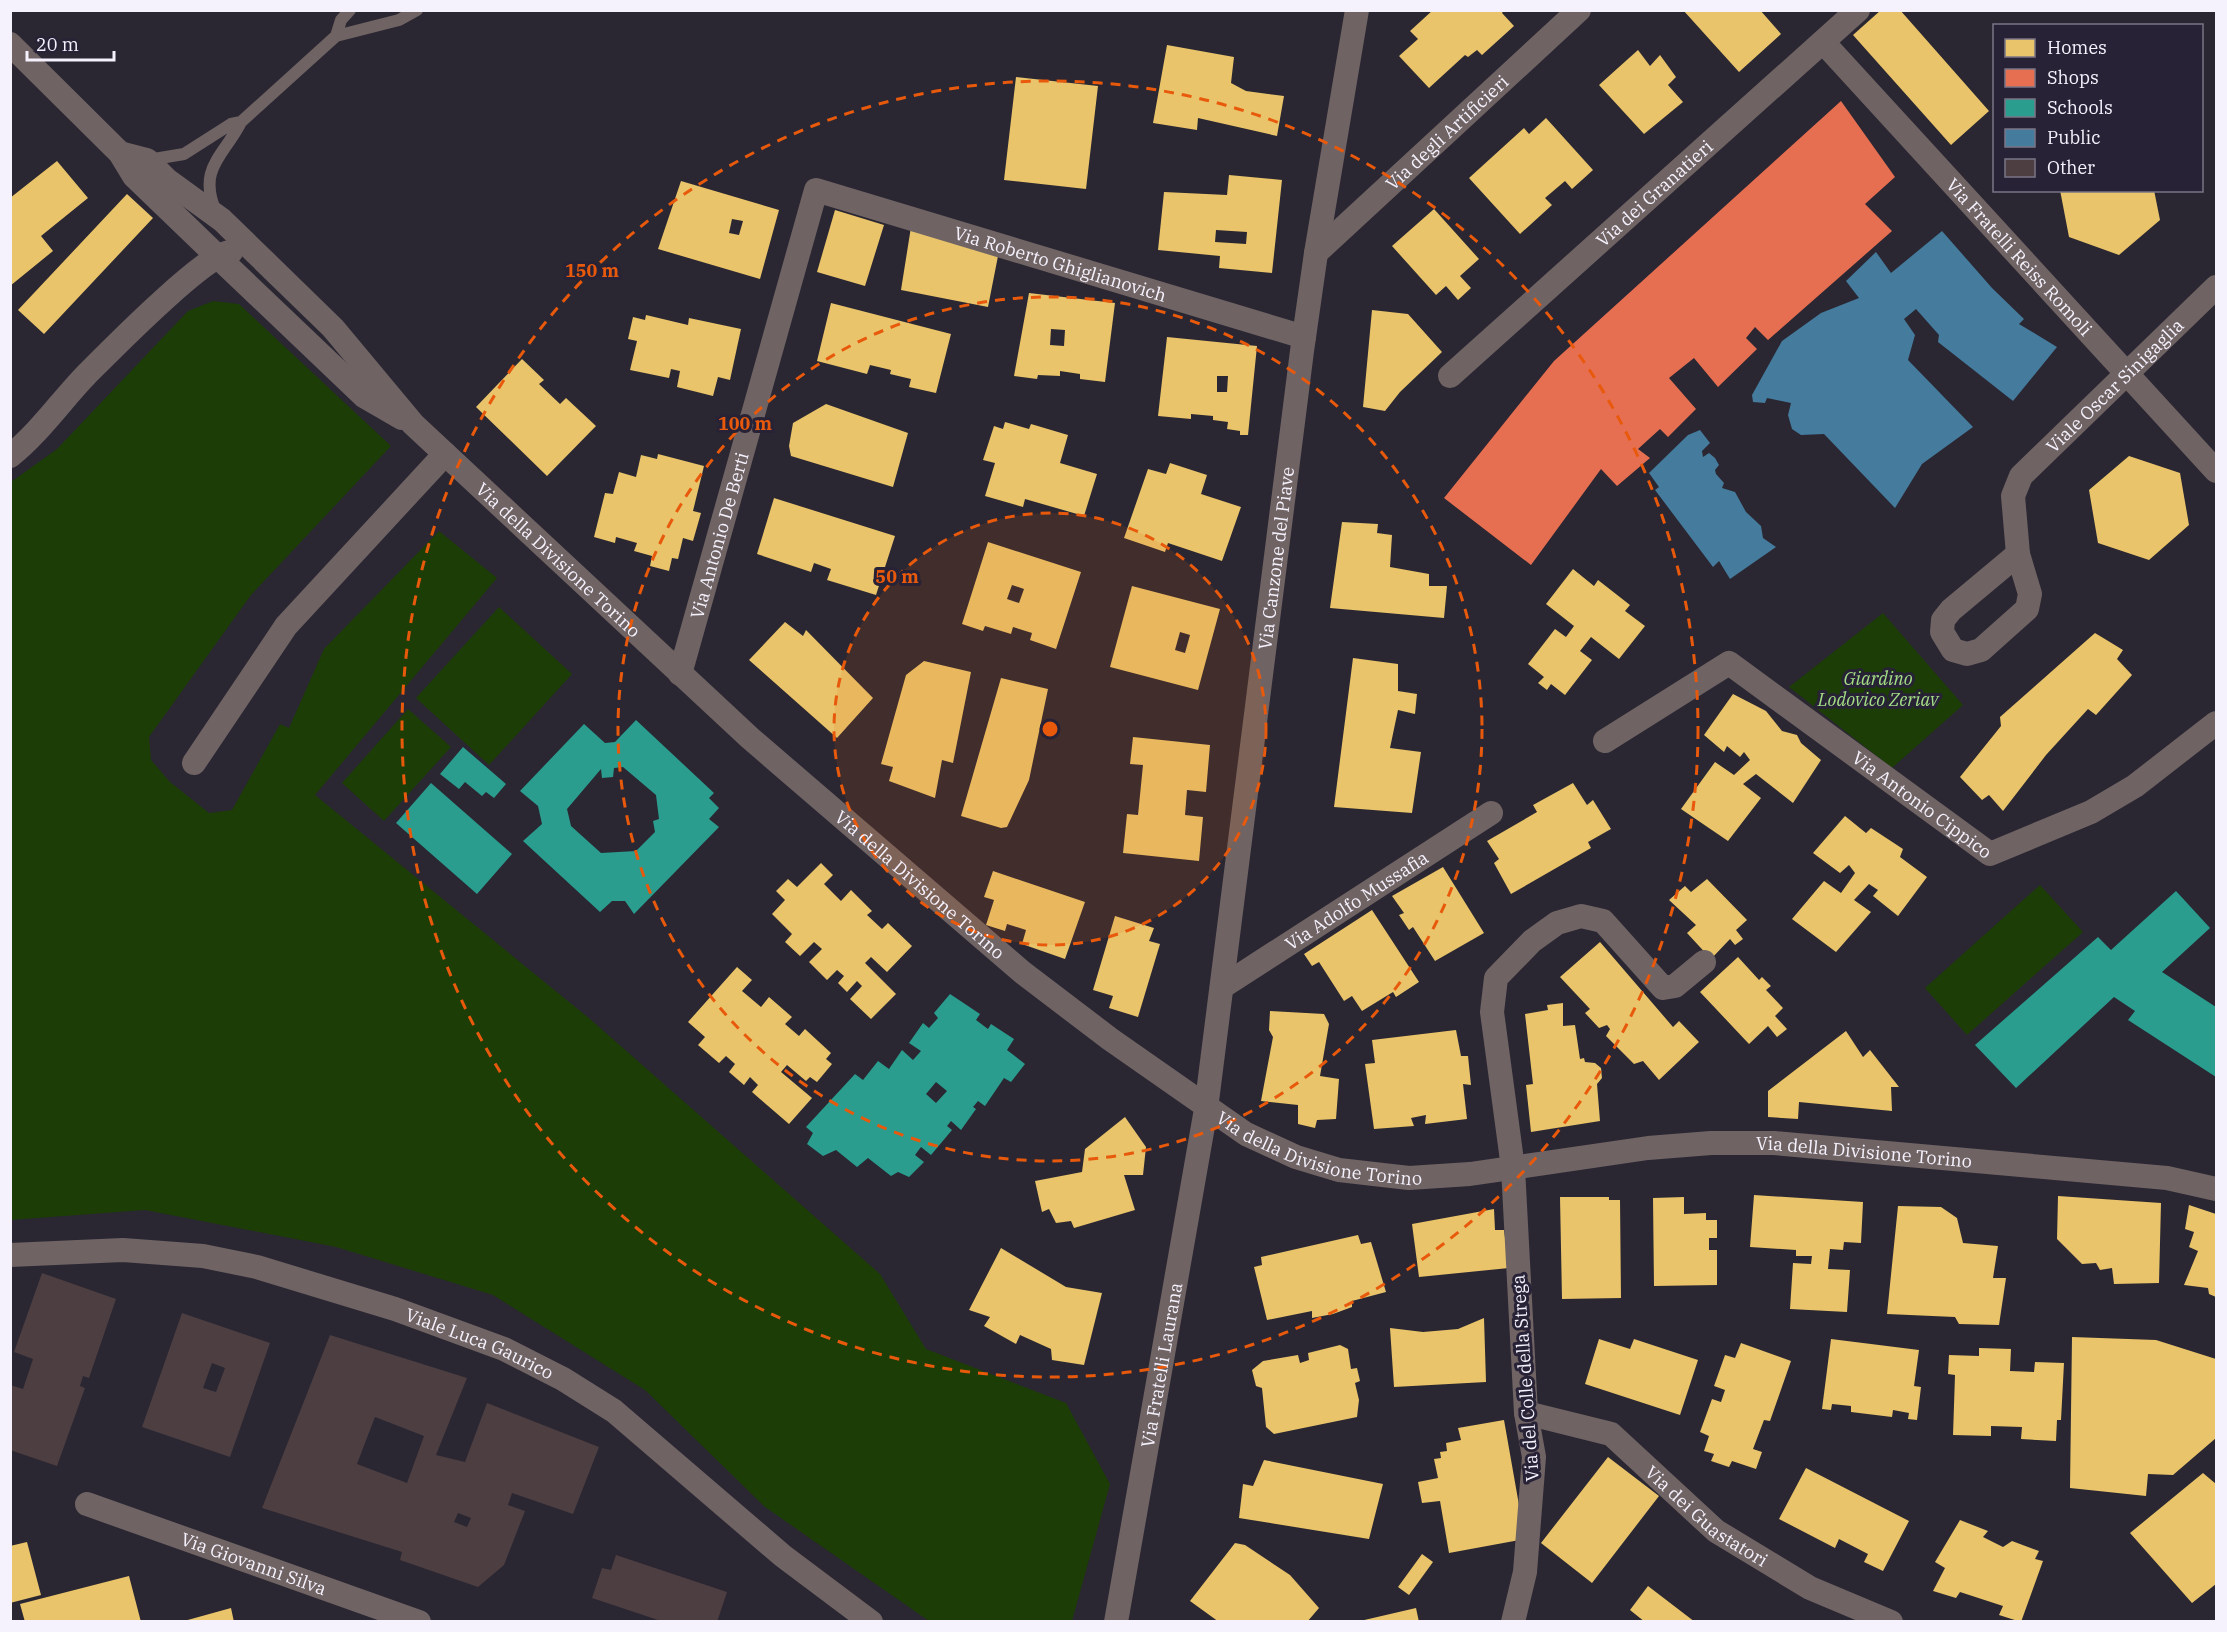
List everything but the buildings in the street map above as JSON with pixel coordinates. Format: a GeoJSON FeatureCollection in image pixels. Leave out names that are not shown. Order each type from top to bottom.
{"type":"FeatureCollection","features":[{"type":"Feature","properties":{"kind":"street","name":"Via Canzone del Piave"},"geometry":{"type":"LineString","coordinates":[[1206,1109],[1304,337],[1357,10]]}},
{"type":"Feature","properties":{"kind":"street","name":"Via degli Artificieri"},"geometry":{"type":"LineString","coordinates":[[1316,253],[1579,10]]}},
{"type":"Feature","properties":{"kind":"street","name":"Via dei Granatieri"},"geometry":{"type":"LineString","coordinates":[[1450,376],[1858,10]]}},
{"type":"Feature","properties":{"kind":"street","name":"Via Fratelli Reiss Romoli"},"geometry":{"type":"LineString","coordinates":[[1823,42],[2217,471]]}},
{"type":"Feature","properties":{"kind":"street","name":"Via della Divisione Torino"},"geometry":{"type":"LineString","coordinates":[[10,44],[120,153],[134,176],[364,396],[413,424]]}},
{"type":"Feature","properties":{"kind":"street","name":"Via della Divisione Torino"},"geometry":{"type":"LineString","coordinates":[[120,153],[147,160],[167,180],[222,220],[344,341],[413,424],[750,738],[1022,972],[1206,1109],[1270,1146],[1340,1170],[1418,1178],[1513,1168],[1648,1148],[1711,1143],[1774,1143],[2167,1178],[2217,1189]]}},
{"type":"Feature","properties":{"kind":"street","name":"Via Roberto Ghiglianovich"},"geometry":{"type":"LineString","coordinates":[[816,190],[1304,337]]}},
{"type":"Feature","properties":{"kind":"street","name":"Via Antonio De Berti"},"geometry":{"type":"LineString","coordinates":[[680,674],[816,190]]}},
{"type":"Feature","properties":{"kind":"street"},"geometry":{"type":"LineString","coordinates":[[10,456],[86,375],[145,318],[225,251],[233,252],[321,328],[344,341]]}},
{"type":"Feature","properties":{"kind":"street","name":"Viale Oscar Sinigaglia"},"geometry":{"type":"LineString","coordinates":[[2018,554],[2013,496],[2015,487],[2031,465],[2217,288]]}},
{"type":"Feature","properties":{"kind":"street"},"geometry":{"type":"LineString","coordinates":[[194,763],[286,626],[445,454]]}},
{"type":"Feature","properties":{"kind":"street","name":"Via Antonio Cippico"},"geometry":{"type":"LineString","coordinates":[[1605,741],[1729,663],[1990,854],[2091,812],[2135,786],[2217,723]]}},
{"type":"Feature","properties":{"kind":"street","name":"Via Adolfo Mussafia"},"geometry":{"type":"LineString","coordinates":[[1222,987],[1491,813]]}},
{"type":"Feature","properties":{"kind":"street"},"geometry":{"type":"LineString","coordinates":[[1513,1168],[1492,1012],[1496,978],[1532,941],[1557,923],[1581,916],[1603,921],[1663,988],[1675,986],[1704,962]]}},
{"type":"Feature","properties":{"kind":"street","name":"Via Fratelli Laurana"},"geometry":{"type":"LineString","coordinates":[[1116,1622],[1206,1109]]}},
{"type":"Feature","properties":{"kind":"street","name":"Via del Colle della Strega"},"geometry":{"type":"LineString","coordinates":[[1513,1168],[1526,1413],[1534,1457],[1525,1572],[1513,1622]]}},
{"type":"Feature","properties":{"kind":"street","name":"Viale Luca Gaurico"},"geometry":{"type":"LineString","coordinates":[[10,1255],[123,1250],[225,1260],[323,1284],[504,1349],[563,1379],[614,1411],[783,1556],[871,1622]]}},
{"type":"Feature","properties":{"kind":"street","name":"Via dei Guastatori"},"geometry":{"type":"LineString","coordinates":[[1526,1413],[1611,1434],[1716,1531],[1810,1588],[1891,1622]]}},
{"type":"Feature","properties":{"kind":"street","name":"Via Giovanni Silva"},"geometry":{"type":"LineString","coordinates":[[87,1504],[419,1622]]}},
{"type":"Feature","properties":{"kind":"lane"},"geometry":{"type":"LineString","coordinates":[[336,36],[341,20],[350,10]]}},
{"type":"Feature","properties":{"kind":"lane"},"geometry":{"type":"LineString","coordinates":[[222,220],[212,201],[211,170],[218,154],[236,134],[241,122],[336,36],[399,20],[417,10]]}},
{"type":"Feature","properties":{"kind":"lane"},"geometry":{"type":"LineString","coordinates":[[147,160],[184,154],[202,145],[231,124],[241,122]]}},
{"type":"Feature","properties":{"kind":"green space"},"geometry":{"type":"Polygon","coordinates":[[[213,301],[239,304],[391,446],[251,595],[149,737],[151,760],[170,782],[209,813],[232,810],[280,724],[289,728],[324,649],[439,531],[497,578],[315,795],[590,1019],[880,1274],[926,1349],[1066,1403],[1110,1484],[1072,1621],[929,1621],[765,1507],[645,1390],[493,1295],[336,1247],[145,1210],[11,1220],[11,482],[57,449],[188,311],[213,301]]]}},
{"type":"Feature","properties":{"kind":"green space"},"geometry":{"type":"Polygon","coordinates":[[[499,607],[572,674],[489,765],[416,698],[499,607]]]}},
{"type":"Feature","properties":{"kind":"green space","name":"Giardino Lodovico Zeriav"},"geometry":{"type":"Polygon","coordinates":[[[1883,613],[1963,705],[1892,768],[1789,687],[1883,613]]]}},
{"type":"Feature","properties":{"kind":"green space"},"geometry":{"type":"Polygon","coordinates":[[[408,709],[451,747],[384,821],[342,783],[408,709]]]}},
{"type":"Feature","properties":{"kind":"green space"},"geometry":{"type":"Polygon","coordinates":[[[2040,885],[2083,932],[1967,1035],[1925,988],[2040,885]]]}}]}
